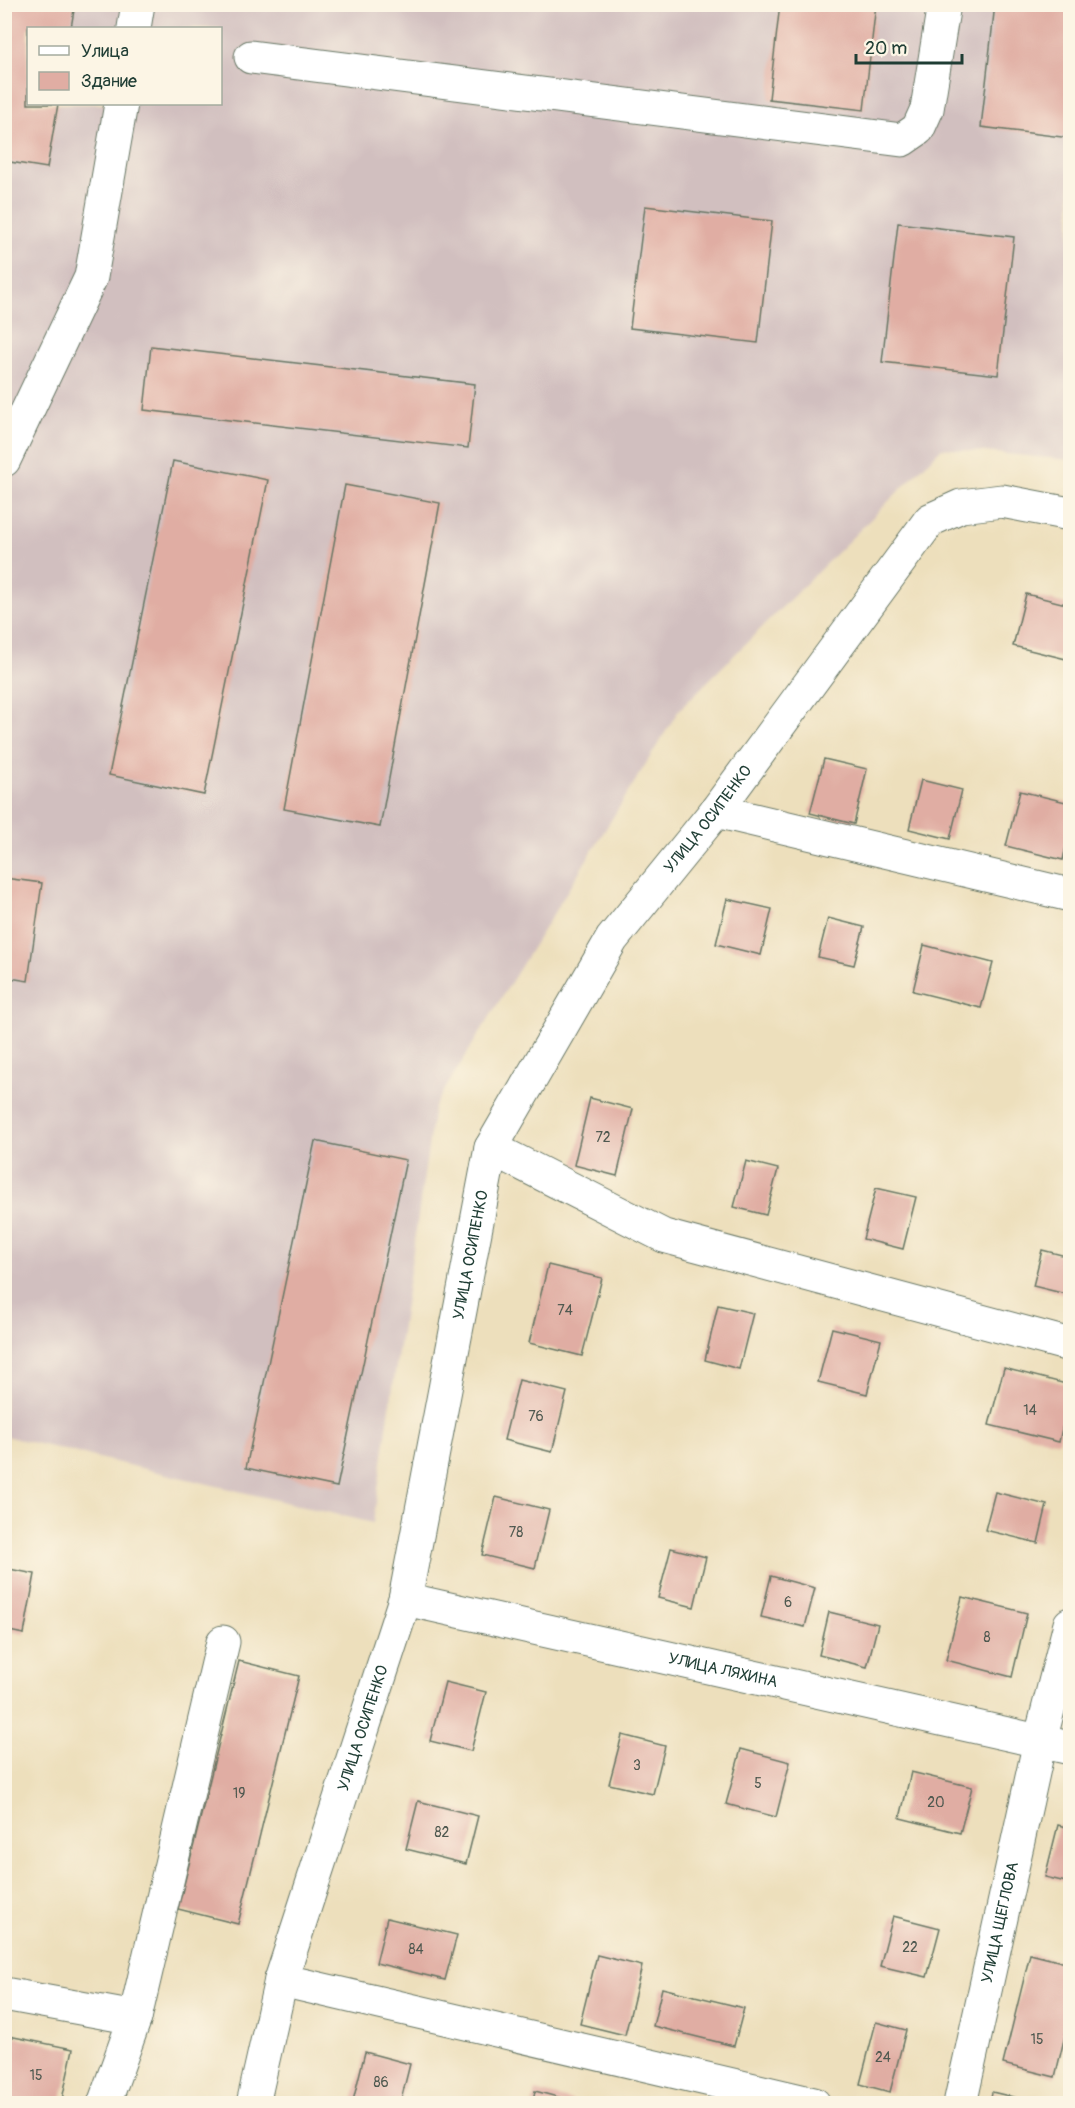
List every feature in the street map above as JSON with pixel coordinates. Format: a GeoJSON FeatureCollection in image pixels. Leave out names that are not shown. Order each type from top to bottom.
{"type":"FeatureCollection","features":[{"type":"Feature","properties":{"kind":"street"},"geometry":{"type":"LineString","coordinates":[[134,27],[138,4]]}},
{"type":"Feature","properties":{"kind":"street"},"geometry":{"type":"LineString","coordinates":[[251,57],[902,140],[918,129],[927,109],[944,4]]}},
{"type":"Feature","properties":{"kind":"street"},"geometry":{"type":"LineString","coordinates":[[4,460],[91,277],[121,105]]}},
{"type":"Feature","properties":{"kind":"street","name":"УЛИЦА ОСИПЕНКО"},"geometry":{"type":"LineString","coordinates":[[254,2103],[281,1980],[405,1599],[491,1148],[612,939],[716,811],[930,520],[961,506],[1002,501],[1071,514]]}},
{"type":"Feature","properties":{"kind":"street"},"geometry":{"type":"LineString","coordinates":[[716,811],[1071,895]]}},
{"type":"Feature","properties":{"kind":"street"},"geometry":{"type":"LineString","coordinates":[[491,1148],[664,1236],[1071,1345]]}},
{"type":"Feature","properties":{"kind":"street","name":"УЛИЦА ЛЯХИНА"},"geometry":{"type":"LineString","coordinates":[[405,1599],[1055,1744]]}},
{"type":"Feature","properties":{"kind":"street","name":"УЛИЦА ЩЕГЛОВА"},"geometry":{"type":"LineString","coordinates":[[960,2103],[1055,1744],[1071,1624]]}},
{"type":"Feature","properties":{"kind":"street"},"geometry":{"type":"LineString","coordinates":[[104,2103],[135,2018],[223,1642]]}},
{"type":"Feature","properties":{"kind":"street"},"geometry":{"type":"LineString","coordinates":[[281,1980],[814,2103]]}},
{"type":"Feature","properties":{"kind":"street"},"geometry":{"type":"LineString","coordinates":[[4,1994],[135,2018]]}},
{"type":"Feature","properties":{"kind":"shaded area"},"geometry":{"type":"Polygon","coordinates":[[[5,5],[1070,5],[1070,460],[942,448],[679,710],[434,1107],[373,1523],[5,1436],[5,5]]]}},
{"type":"Feature","properties":{"kind":"building"},"geometry":{"type":"Polygon","coordinates":[[[4,4],[75,4],[71,27],[27,27],[27,105],[58,105],[47,168],[4,161],[4,4]]]}},
{"type":"Feature","properties":{"kind":"building"},"geometry":{"type":"Polygon","coordinates":[[[780,4],[876,4],[864,110],[769,99],[780,4]]]}},
{"type":"Feature","properties":{"kind":"building"},"geometry":{"type":"Polygon","coordinates":[[[995,4],[1070,4],[1070,138],[981,127],[995,4]]]}},
{"type":"Feature","properties":{"kind":"building"},"geometry":{"type":"Polygon","coordinates":[[[645,206],[772,221],[758,343],[630,328],[645,206]]]}},
{"type":"Feature","properties":{"kind":"building"},"geometry":{"type":"Polygon","coordinates":[[[898,223],[1014,237],[998,375],[882,362],[898,223]]]}},
{"type":"Feature","properties":{"kind":"building"},"geometry":{"type":"Polygon","coordinates":[[[151,346],[475,384],[468,448],[144,410],[151,346]]]}},
{"type":"Feature","properties":{"kind":"building"},"geometry":{"type":"Polygon","coordinates":[[[173,461],[268,480],[204,795],[109,775],[173,461]]]}},
{"type":"Feature","properties":{"kind":"building"},"geometry":{"type":"Polygon","coordinates":[[[345,485],[440,503],[380,827],[284,809],[345,485]]]}},
{"type":"Feature","properties":{"kind":"building"},"geometry":{"type":"Polygon","coordinates":[[[1026,594],[1070,605],[1070,660],[1013,646],[1026,594]]]}},
{"type":"Feature","properties":{"kind":"building"},"geometry":{"type":"Polygon","coordinates":[[[824,759],[867,769],[854,824],[810,813],[824,759]]]}},
{"type":"Feature","properties":{"kind":"building"},"geometry":{"type":"Polygon","coordinates":[[[921,780],[962,790],[950,839],[909,829],[921,780]]]}},
{"type":"Feature","properties":{"kind":"building"},"geometry":{"type":"Polygon","coordinates":[[[1020,791],[1070,803],[1070,829],[1063,860],[1006,846],[1020,791]]]}},
{"type":"Feature","properties":{"kind":"building"},"geometry":{"type":"Polygon","coordinates":[[[4,878],[42,883],[28,981],[4,977],[4,878]]]}},
{"type":"Feature","properties":{"kind":"building"},"geometry":{"type":"Polygon","coordinates":[[[727,899],[772,909],[761,955],[716,944],[727,899]]]}},
{"type":"Feature","properties":{"kind":"building"},"geometry":{"type":"Polygon","coordinates":[[[828,918],[864,927],[854,965],[818,957],[828,918]]]}},
{"type":"Feature","properties":{"kind":"building"},"geometry":{"type":"Polygon","coordinates":[[[924,945],[993,963],[981,1008],[913,991],[924,945]]]}},
{"type":"Feature","properties":{"kind":"building"},"geometry":{"type":"Polygon","coordinates":[[[590,1098],[633,1109],[617,1176],[574,1165],[590,1098]]]}},
{"type":"Feature","properties":{"kind":"building"},"geometry":{"type":"Polygon","coordinates":[[[315,1141],[406,1160],[337,1487],[246,1468],[315,1141]]]}},
{"type":"Feature","properties":{"kind":"building"},"geometry":{"type":"Polygon","coordinates":[[[746,1161],[778,1169],[766,1215],[734,1207],[746,1161]]]}},
{"type":"Feature","properties":{"kind":"building"},"geometry":{"type":"Polygon","coordinates":[[[876,1188],[916,1197],[903,1249],[863,1239],[876,1188]]]}},
{"type":"Feature","properties":{"kind":"building"},"geometry":{"type":"Polygon","coordinates":[[[1042,1250],[1070,1257],[1070,1295],[1033,1286],[1042,1250]]]}},
{"type":"Feature","properties":{"kind":"building"},"geometry":{"type":"Polygon","coordinates":[[[548,1265],[602,1278],[582,1356],[529,1343],[548,1265]]]}},
{"type":"Feature","properties":{"kind":"building"},"geometry":{"type":"Polygon","coordinates":[[[718,1305],[753,1313],[739,1369],[705,1360],[718,1305]]]}},
{"type":"Feature","properties":{"kind":"building"},"geometry":{"type":"Polygon","coordinates":[[[832,1328],[881,1340],[867,1394],[818,1382],[832,1328]]]}},
{"type":"Feature","properties":{"kind":"building"},"geometry":{"type":"Polygon","coordinates":[[[1004,1368],[1070,1385],[1059,1442],[989,1425],[1004,1368]]]}},
{"type":"Feature","properties":{"kind":"building"},"geometry":{"type":"Polygon","coordinates":[[[519,1380],[567,1392],[552,1452],[504,1440],[519,1380]]]}},
{"type":"Feature","properties":{"kind":"building"},"geometry":{"type":"Polygon","coordinates":[[[995,1492],[1047,1505],[1038,1543],[985,1530],[995,1492]]]}},
{"type":"Feature","properties":{"kind":"building"},"geometry":{"type":"Polygon","coordinates":[[[496,1497],[549,1510],[535,1568],[482,1555],[496,1497]]]}},
{"type":"Feature","properties":{"kind":"building"},"geometry":{"type":"Polygon","coordinates":[[[671,1548],[706,1557],[694,1607],[658,1598],[671,1548]]]}},
{"type":"Feature","properties":{"kind":"building"},"geometry":{"type":"Polygon","coordinates":[[[4,1568],[35,1574],[24,1634],[4,1630],[4,1568]]]}},
{"type":"Feature","properties":{"kind":"building"},"geometry":{"type":"Polygon","coordinates":[[[771,1576],[815,1588],[805,1627],[761,1617],[771,1576]]]}},
{"type":"Feature","properties":{"kind":"building"},"geometry":{"type":"Polygon","coordinates":[[[962,1597],[1027,1613],[1012,1677],[946,1660],[962,1597]]]}},
{"type":"Feature","properties":{"kind":"building"},"geometry":{"type":"Polygon","coordinates":[[[829,1612],[878,1624],[867,1667],[819,1655],[829,1612]]]}},
{"type":"Feature","properties":{"kind":"building"},"geometry":{"type":"Polygon","coordinates":[[[239,1661],[299,1676],[238,1924],[178,1909],[239,1661]]]}},
{"type":"Feature","properties":{"kind":"building"},"geometry":{"type":"Polygon","coordinates":[[[445,1682],[486,1692],[471,1751],[430,1741],[445,1682]]]}},
{"type":"Feature","properties":{"kind":"building"},"geometry":{"type":"Polygon","coordinates":[[[622,1735],[665,1746],[653,1794],[609,1784],[622,1735]]]}},
{"type":"Feature","properties":{"kind":"building"},"geometry":{"type":"Polygon","coordinates":[[[741,1749],[790,1762],[776,1817],[726,1804],[741,1749]]]}},
{"type":"Feature","properties":{"kind":"building"},"geometry":{"type":"Polygon","coordinates":[[[911,1772],[972,1787],[960,1833],[900,1818],[911,1772]]]}},
{"type":"Feature","properties":{"kind":"building"},"geometry":{"type":"Polygon","coordinates":[[[418,1801],[478,1816],[466,1864],[406,1849],[418,1801]]]}},
{"type":"Feature","properties":{"kind":"building"},"geometry":{"type":"Polygon","coordinates":[[[1058,1825],[1070,1828],[1070,1883],[1045,1877],[1058,1825]]]}},
{"type":"Feature","properties":{"kind":"building"},"geometry":{"type":"Polygon","coordinates":[[[893,1916],[940,1928],[927,1977],[880,1966],[893,1916]]]}},
{"type":"Feature","properties":{"kind":"building"},"geometry":{"type":"Polygon","coordinates":[[[387,1918],[457,1935],[445,1980],[376,1963],[387,1918]]]}},
{"type":"Feature","properties":{"kind":"building"},"geometry":{"type":"Polygon","coordinates":[[[1030,1954],[1070,1964],[1070,2015],[1055,2077],[1003,2064],[1030,1954]]]}},
{"type":"Feature","properties":{"kind":"building"},"geometry":{"type":"Polygon","coordinates":[[[597,1955],[642,1966],[625,2035],[580,2024],[597,1955]]]}},
{"type":"Feature","properties":{"kind":"building"},"geometry":{"type":"Polygon","coordinates":[[[662,1988],[744,2008],[734,2046],[653,2026],[662,1988]]]}},
{"type":"Feature","properties":{"kind":"building"},"geometry":{"type":"Polygon","coordinates":[[[876,2022],[906,2030],[890,2092],[860,2084],[876,2022]]]}},
{"type":"Feature","properties":{"kind":"building"},"geometry":{"type":"Polygon","coordinates":[[[4,2035],[73,2049],[61,2104],[15,2104],[4,2101],[4,2035]]]}},
{"type":"Feature","properties":{"kind":"building"},"geometry":{"type":"Polygon","coordinates":[[[365,2052],[410,2064],[400,2104],[362,2104],[353,2101],[365,2052]]]}},
{"type":"Feature","properties":{"kind":"building"},"geometry":{"type":"Polygon","coordinates":[[[535,2091],[580,2103],[580,2104],[532,2104],[535,2091]]]}},
{"type":"Feature","properties":{"kind":"building"},"geometry":{"type":"Polygon","coordinates":[[[992,2092],[1038,2103],[1038,2104],[990,2104],[992,2092]]]}}]}
